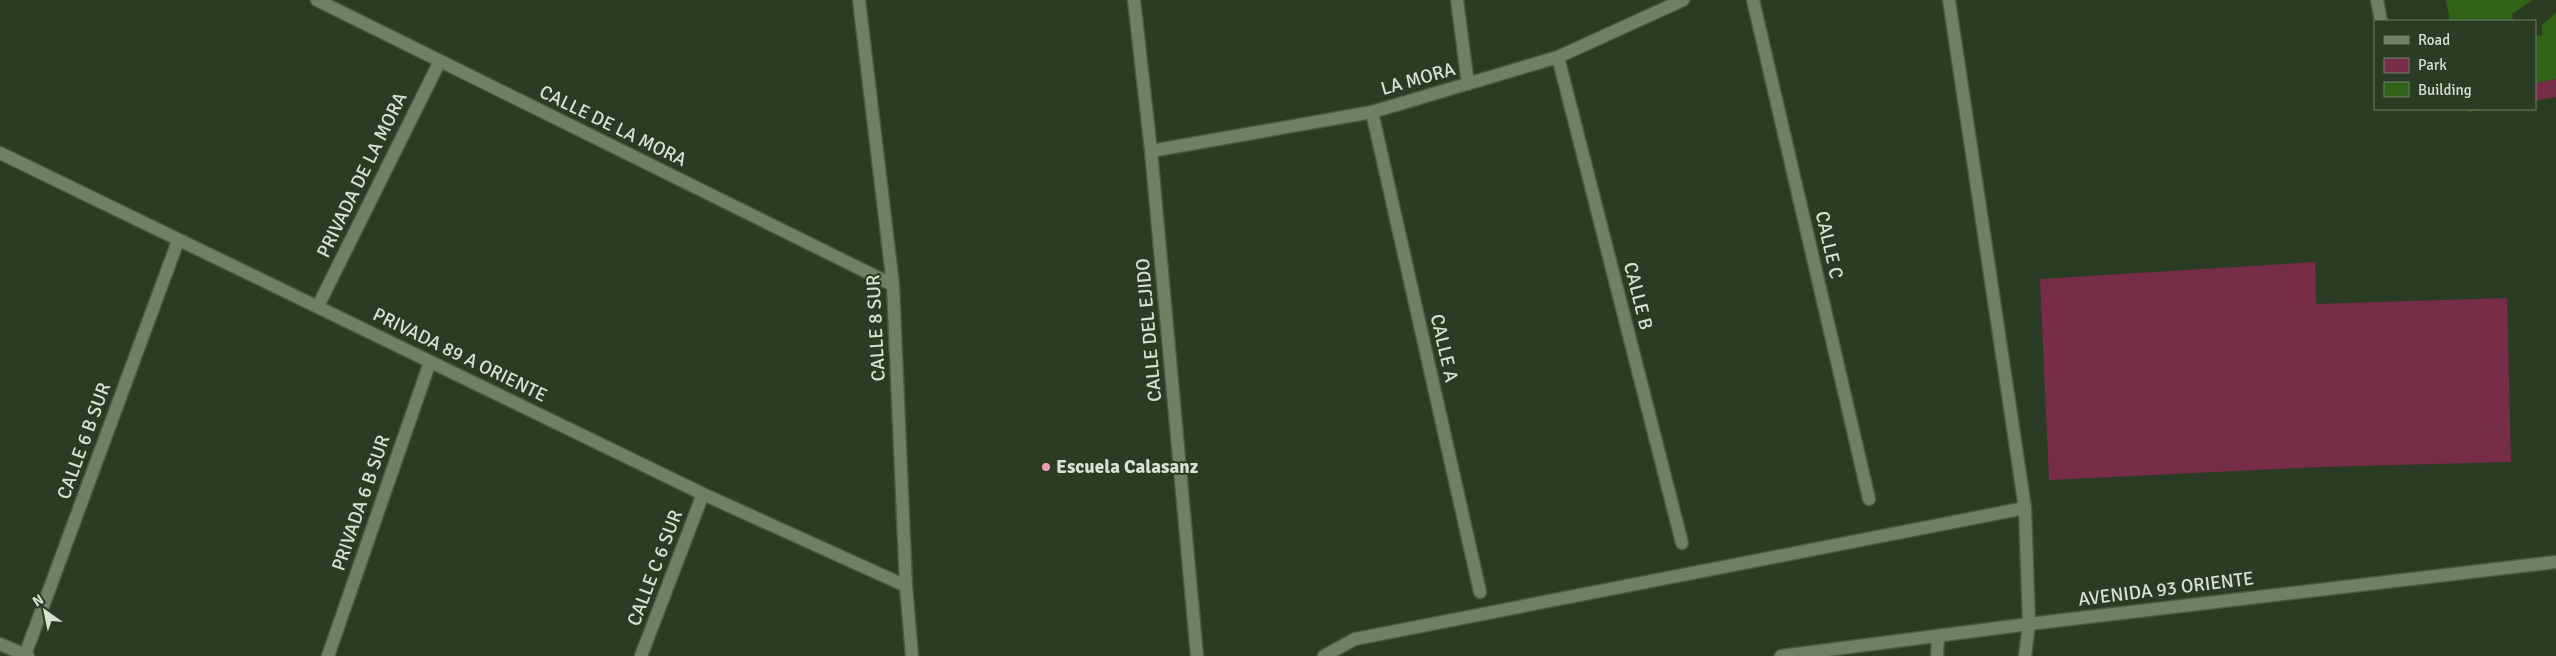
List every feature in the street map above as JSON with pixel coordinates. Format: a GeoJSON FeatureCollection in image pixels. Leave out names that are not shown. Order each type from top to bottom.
{"type":"FeatureCollection","features":[{"type":"Feature","properties":{"kind":"street","name":"CALLE DE LA MORA"},"geometry":{"type":"LineString","coordinates":[[317,0],[893,285]]}},
{"type":"Feature","properties":{"kind":"street","name":"CALLE 8 SUR"},"geometry":{"type":"LineString","coordinates":[[859,0],[893,285],[906,586],[912,656]]}},
{"type":"Feature","properties":{"kind":"street","name":"CALLE DEL EJIDO"},"geometry":{"type":"LineString","coordinates":[[1134,0],[1151,151],[1197,656]]}},
{"type":"Feature","properties":{"kind":"street"},"geometry":{"type":"LineString","coordinates":[[1457,0],[1468,84]]}},
{"type":"Feature","properties":{"kind":"street","name":"LA MORA"},"geometry":{"type":"LineString","coordinates":[[1151,151],[1372,112],[1558,57],[1682,0]]}},
{"type":"Feature","properties":{"kind":"street","name":"CALLE C"},"geometry":{"type":"LineString","coordinates":[[1753,0],[1868,499]]}},
{"type":"Feature","properties":{"kind":"street"},"geometry":{"type":"LineString","coordinates":[[1949,0],[2025,508],[2029,624],[2025,656]]}},
{"type":"Feature","properties":{"kind":"street"},"geometry":{"type":"LineString","coordinates":[[2377,0],[2382,20]]}},
{"type":"Feature","properties":{"kind":"street","name":"CALLE B"},"geometry":{"type":"LineString","coordinates":[[1558,57],[1682,544]]}},
{"type":"Feature","properties":{"kind":"street","name":"PRIVADA DE LA MORA"},"geometry":{"type":"LineString","coordinates":[[318,306],[440,61]]}},
{"type":"Feature","properties":{"kind":"street","name":"CALLE A"},"geometry":{"type":"LineString","coordinates":[[1372,112],[1480,592]]}},
{"type":"Feature","properties":{"kind":"street","name":"PRIVADA 89 A ORIENTE"},"geometry":{"type":"LineString","coordinates":[[0,153],[703,494],[906,586]]}},
{"type":"Feature","properties":{"kind":"street","name":"CALLE 6 B SUR"},"geometry":{"type":"LineString","coordinates":[[27,655],[178,241]]}},
{"type":"Feature","properties":{"kind":"street","name":"PRIVADA 6 B SUR"},"geometry":{"type":"LineString","coordinates":[[328,656],[430,362]]}},
{"type":"Feature","properties":{"kind":"street","name":"CALLE C 6 SUR"},"geometry":{"type":"LineString","coordinates":[[641,656],[703,494]]}},
{"type":"Feature","properties":{"kind":"street"},"geometry":{"type":"LineString","coordinates":[[1324,656],[1355,639],[2025,508]]}},
{"type":"Feature","properties":{"kind":"street","name":"AVENIDA 93 ORIENTE"},"geometry":{"type":"LineString","coordinates":[[1781,656],[1810,654],[2029,624],[2556,562]]}},
{"type":"Feature","properties":{"kind":"street"},"geometry":{"type":"LineString","coordinates":[[1937,656],[1938,637]]}},
{"type":"Feature","properties":{"kind":"street"},"geometry":{"type":"LineString","coordinates":[[0,644],[27,655]]}},
{"type":"Feature","properties":{"kind":"green space"},"geometry":{"type":"Polygon","coordinates":[[[2556,79],[2556,97],[2536,101],[2536,83],[2556,79]]]}},
{"type":"Feature","properties":{"kind":"green space"},"geometry":{"type":"Polygon","coordinates":[[[2315,262],[2316,304],[2507,298],[2511,462],[2319,467],[2049,480],[2040,279],[2315,262]]]}},
{"type":"Feature","properties":{"kind":"building"},"geometry":{"type":"Polygon","coordinates":[[[2446,0],[2533,0],[2512,14],[2513,20],[2450,20],[2446,0]]]}},
{"type":"Feature","properties":{"kind":"building"},"geometry":{"type":"Polygon","coordinates":[[[2556,13],[2556,79],[2536,83],[2536,36],[2542,35],[2542,25],[2556,13]]]}},
{"type":"Feature","properties":{"kind":"place","name":"Escuela Calasanz"},"geometry":{"type":"Point","coordinates":[1046,467]}}]}
